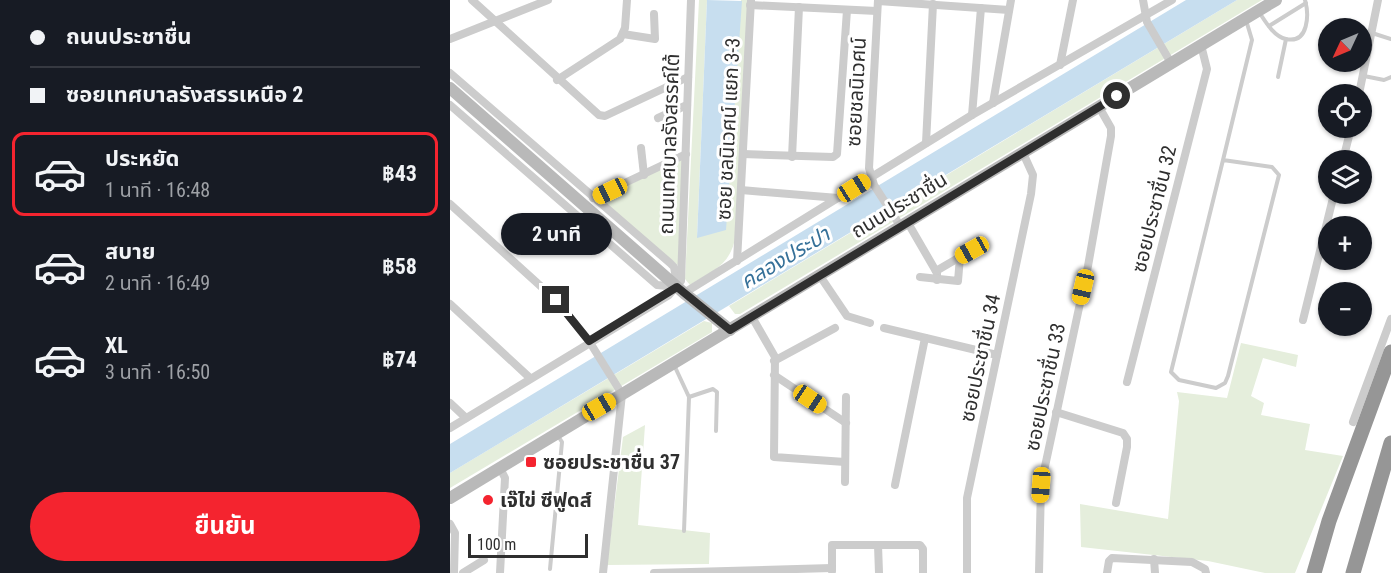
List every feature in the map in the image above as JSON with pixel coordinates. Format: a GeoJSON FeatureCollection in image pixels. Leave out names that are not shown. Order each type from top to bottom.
{"type":"FeatureCollection","features":[{"type":"Feature","properties":{"kind":"highway"},"geometry":{"type":"LineString","coordinates":[[1314,573],[1329,521],[1391,352]]}},
{"type":"Feature","properties":{"kind":"highway"},"geometry":{"type":"LineString","coordinates":[[1353,573],[1391,443]]}},
{"type":"Feature","properties":{"kind":"main road","name":"ถนนประชาชื่น"},"geometry":{"type":"LineString","coordinates":[[450,498],[1276,0]]}},
{"type":"Feature","properties":{"kind":"main road"},"geometry":{"type":"LineString","coordinates":[[450,88],[684,293],[730,330]]}},
{"type":"Feature","properties":{"kind":"street"},"geometry":{"type":"LineString","coordinates":[[472,0],[557,80],[600,115],[605,116],[688,77]]}},
{"type":"Feature","properties":{"kind":"street"},"geometry":{"type":"LineString","coordinates":[[450,39],[548,0]]}},
{"type":"Feature","properties":{"kind":"street"},"geometry":{"type":"LineString","coordinates":[[557,80],[612,46],[622,34],[627,0]]}},
{"type":"Feature","properties":{"kind":"street","name":"ถนนเทศบาลรังสรรค์ใต้"},"geometry":{"type":"LineString","coordinates":[[684,293],[681,276],[691,0]]}},
{"type":"Feature","properties":{"kind":"street"},"geometry":{"type":"LineString","coordinates":[[878,0],[1009,10]]}},
{"type":"Feature","properties":{"kind":"street","name":"ซอยชลนิเวศน์"},"geometry":{"type":"LineString","coordinates":[[872,181],[869,168],[878,0]]}},
{"type":"Feature","properties":{"kind":"street"},"geometry":{"type":"LineString","coordinates":[[993,103],[1011,0]]}},
{"type":"Feature","properties":{"kind":"street"},"geometry":{"type":"LineString","coordinates":[[1060,65],[1073,0]]}},
{"type":"Feature","properties":{"kind":"street"},"geometry":{"type":"LineString","coordinates":[[1143,0],[1146,20],[1171,63]]}},
{"type":"Feature","properties":{"kind":"street"},"geometry":{"type":"LineString","coordinates":[[450,428],[589,341],[684,293],[838,198],[872,181],[972,115],[1146,20],[1172,0]]}},
{"type":"Feature","properties":{"kind":"street"},"geometry":{"type":"LineString","coordinates":[[1372,28],[1378,0]]}},
{"type":"Feature","properties":{"kind":"street"},"geometry":{"type":"LineString","coordinates":[[750,2],[799,7],[815,4],[847,10],[877,11]]}},
{"type":"Feature","properties":{"kind":"street","name":"ซอย ชลนิเวศน์ แยก 3-3"},"geometry":{"type":"LineString","coordinates":[[737,261],[750,2]]}},
{"type":"Feature","properties":{"kind":"street"},"geometry":{"type":"LineString","coordinates":[[926,144],[933,4]]}},
{"type":"Feature","properties":{"kind":"street"},"geometry":{"type":"LineString","coordinates":[[792,157],[799,7]]}},
{"type":"Feature","properties":{"kind":"street"},"geometry":{"type":"LineString","coordinates":[[972,115],[981,8]]}},
{"type":"Feature","properties":{"kind":"street"},"geometry":{"type":"LineString","coordinates":[[743,154],[833,157],[837,154],[847,10]]}},
{"type":"Feature","properties":{"kind":"street"},"geometry":{"type":"LineString","coordinates":[[622,34],[654,39],[654,14]]}},
{"type":"Feature","properties":{"kind":"street","name":"ซอยประชาชื่น 32"},"geometry":{"type":"LineString","coordinates":[[1127,382],[1207,69],[1201,45]]}},
{"type":"Feature","properties":{"kind":"street"},"geometry":{"type":"LineString","coordinates":[[1362,84],[1365,72]]}},
{"type":"Feature","properties":{"kind":"street"},"geometry":{"type":"LineString","coordinates":[[450,73],[670,263],[674,267],[684,293]]}},
{"type":"Feature","properties":{"kind":"street"},"geometry":{"type":"LineString","coordinates":[[450,105],[657,285],[684,293]]}},
{"type":"Feature","properties":{"kind":"street"},"geometry":{"type":"LineString","coordinates":[[658,118],[687,105]]}},
{"type":"Feature","properties":{"kind":"street","name":"ซอยประชาชื่น 33"},"geometry":{"type":"LineString","coordinates":[[1039,573],[1041,485],[1088,266],[1111,136],[1111,128],[1099,107]]}},
{"type":"Feature","properties":{"kind":"street"},"geometry":{"type":"LineString","coordinates":[[641,148],[644,175]]}},
{"type":"Feature","properties":{"kind":"street","name":"ซอยประชาชื่น 34"},"geometry":{"type":"LineString","coordinates":[[968,573],[968,498],[1031,194],[1033,175],[1023,153]]}},
{"type":"Feature","properties":{"kind":"street"},"geometry":{"type":"LineString","coordinates":[[593,198],[686,154]]}},
{"type":"Feature","properties":{"kind":"street"},"geometry":{"type":"LineString","coordinates":[[872,181],[937,276]]}},
{"type":"Feature","properties":{"kind":"street"},"geometry":{"type":"LineString","coordinates":[[741,190],[838,198]]}},
{"type":"Feature","properties":{"kind":"street"},"geometry":{"type":"LineString","coordinates":[[450,204],[556,300],[589,341],[622,394],[603,573]]}},
{"type":"Feature","properties":{"kind":"street"},"geometry":{"type":"LineString","coordinates":[[1303,320],[1332,204]]}},
{"type":"Feature","properties":{"kind":"street"},"geometry":{"type":"LineString","coordinates":[[937,276],[960,257],[984,243]]}},
{"type":"Feature","properties":{"kind":"street"},"geometry":{"type":"LineString","coordinates":[[921,277],[937,276],[958,281],[960,257]]}},
{"type":"Feature","properties":{"kind":"street"},"geometry":{"type":"LineString","coordinates":[[820,276],[847,315],[870,322]]}},
{"type":"Feature","properties":{"kind":"street"},"geometry":{"type":"LineString","coordinates":[[450,304],[530,378]]}},
{"type":"Feature","properties":{"kind":"street"},"geometry":{"type":"LineString","coordinates":[[752,316],[771,349],[774,361],[774,457],[845,462]]}},
{"type":"Feature","properties":{"kind":"street"},"geometry":{"type":"LineString","coordinates":[[1353,422],[1391,319]]}},
{"type":"Feature","properties":{"kind":"street"},"geometry":{"type":"LineString","coordinates":[[774,361],[835,328]]}},
{"type":"Feature","properties":{"kind":"street"},"geometry":{"type":"LineString","coordinates":[[884,328],[997,355]]}},
{"type":"Feature","properties":{"kind":"street"},"geometry":{"type":"LineString","coordinates":[[895,485],[925,338]]}},
{"type":"Feature","properties":{"kind":"street"},"geometry":{"type":"LineString","coordinates":[[774,375],[846,423]]}},
{"type":"Feature","properties":{"kind":"street"},"geometry":{"type":"LineString","coordinates":[[845,482],[846,397]]}},
{"type":"Feature","properties":{"kind":"street"},"geometry":{"type":"LineString","coordinates":[[450,403],[466,418]]}},
{"type":"Feature","properties":{"kind":"street"},"geometry":{"type":"LineString","coordinates":[[1056,412],[1123,433],[1127,439],[1116,503]]}},
{"type":"Feature","properties":{"kind":"street"},"geometry":{"type":"LineString","coordinates":[[500,468],[506,478],[500,573]]}},
{"type":"Feature","properties":{"kind":"street"},"geometry":{"type":"LineString","coordinates":[[450,524],[455,533],[454,573]]}},
{"type":"Feature","properties":{"kind":"street"},"geometry":{"type":"LineString","coordinates":[[654,573],[832,570],[832,545],[878,545],[922,547],[923,573]]}},
{"type":"Feature","properties":{"kind":"street"},"geometry":{"type":"LineString","coordinates":[[878,545],[879,573]]}},
{"type":"Feature","properties":{"kind":"street"},"geometry":{"type":"LineString","coordinates":[[1107,573],[1109,561],[1112,558],[1192,562],[1205,569],[1206,573]]}},
{"type":"Feature","properties":{"kind":"street"},"geometry":{"type":"LineString","coordinates":[[1154,559],[1155,573]]}},
{"type":"Feature","properties":{"kind":"street"},"geometry":{"type":"LineString","coordinates":[[464,573],[484,560]]}},
{"type":"Feature","properties":{"kind":"lane"},"geometry":{"type":"LineString","coordinates":[[1269,26],[1305,1],[1309,21],[1304,31],[1287,39]]}},
{"type":"Feature","properties":{"kind":"lane"},"geometry":{"type":"LineString","coordinates":[[1257,11],[1269,26],[1287,39]]}},
{"type":"Feature","properties":{"kind":"lane"},"geometry":{"type":"LineString","coordinates":[[1223,160],[1272,167],[1277,171],[1279,180],[1228,376],[1221,387],[1216,388],[1184,382],[1174,377],[1171,372],[1252,40],[1245,18]]}},
{"type":"Feature","properties":{"kind":"lane"},"geometry":{"type":"LineString","coordinates":[[1372,33],[1391,39]]}},
{"type":"Feature","properties":{"kind":"lane"},"geometry":{"type":"LineString","coordinates":[[1278,77],[1287,39]]}},
{"type":"Feature","properties":{"kind":"lane"},"geometry":{"type":"LineString","coordinates":[[1364,76],[1383,80],[1391,77]]}},
{"type":"Feature","properties":{"kind":"lane"},"geometry":{"type":"LineString","coordinates":[[674,363],[689,397],[684,531]]}},
{"type":"Feature","properties":{"kind":"lane"},"geometry":{"type":"LineString","coordinates":[[689,397],[712,389],[717,392],[716,431]]}},
{"type":"Feature","properties":{"kind":"lane"},"geometry":{"type":"LineString","coordinates":[[550,569],[561,442],[557,434]]}},
{"type":"Feature","properties":{"kind":"green space"},"geometry":{"type":"Polygon","coordinates":[[[699,0],[707,0],[697,237],[741,0],[749,0],[736,235],[730,254],[720,266],[690,285],[685,279],[699,0]]]}},
{"type":"Feature","properties":{"kind":"green space"},"geometry":{"type":"Polygon","coordinates":[[[1237,0],[1262,0],[740,314],[735,314],[729,306],[1237,0]]]}},
{"type":"Feature","properties":{"kind":"green space"},"geometry":{"type":"Polygon","coordinates":[[[683,157],[679,266],[600,200],[683,157]]]}},
{"type":"Feature","properties":{"kind":"green space"},"geometry":{"type":"Polygon","coordinates":[[[704,321],[712,323],[712,332],[450,488],[450,473],[704,321]]]}},
{"type":"Feature","properties":{"kind":"green space"},"geometry":{"type":"Polygon","coordinates":[[[1241,343],[1298,355],[1296,367],[1263,358],[1251,396],[1264,403],[1261,415],[1310,424],[1305,450],[1343,456],[1295,573],[1265,573],[1208,561],[1081,547],[1080,504],[1168,519],[1179,401],[1177,392],[1227,398],[1241,343]]]}},
{"type":"Feature","properties":{"kind":"green space"},"geometry":{"type":"Polygon","coordinates":[[[645,425],[638,525],[710,533],[709,564],[607,565],[623,437],[645,425]]]}},
{"type":"Feature","properties":{"kind":"water"},"geometry":{"type":"Polygon","coordinates":[[[707,0],[742,1],[726,230],[697,238],[707,0]]]}},
{"type":"Feature","properties":{"kind":"water","name":"คลองประปา"},"geometry":{"type":"Polygon","coordinates":[[[1186,0],[1237,0],[450,473],[450,444],[1186,0]]]}},
{"type":"Feature","properties":{"kind":"place","name":"ซอยประชาชื่น 37"},"geometry":{"type":"Point","coordinates":[531,462]}},
{"type":"Feature","properties":{"kind":"place","name":"เจ๊ไข่ ซีฟูดส์"},"geometry":{"type":"Point","coordinates":[488,500]}},
{"type":"Feature","properties":{"kind":"route"},"geometry":{"type":"LineString","coordinates":[[556,300],[589,341],[669,295],[677,287],[730,330],[1117,96]]}}]}
